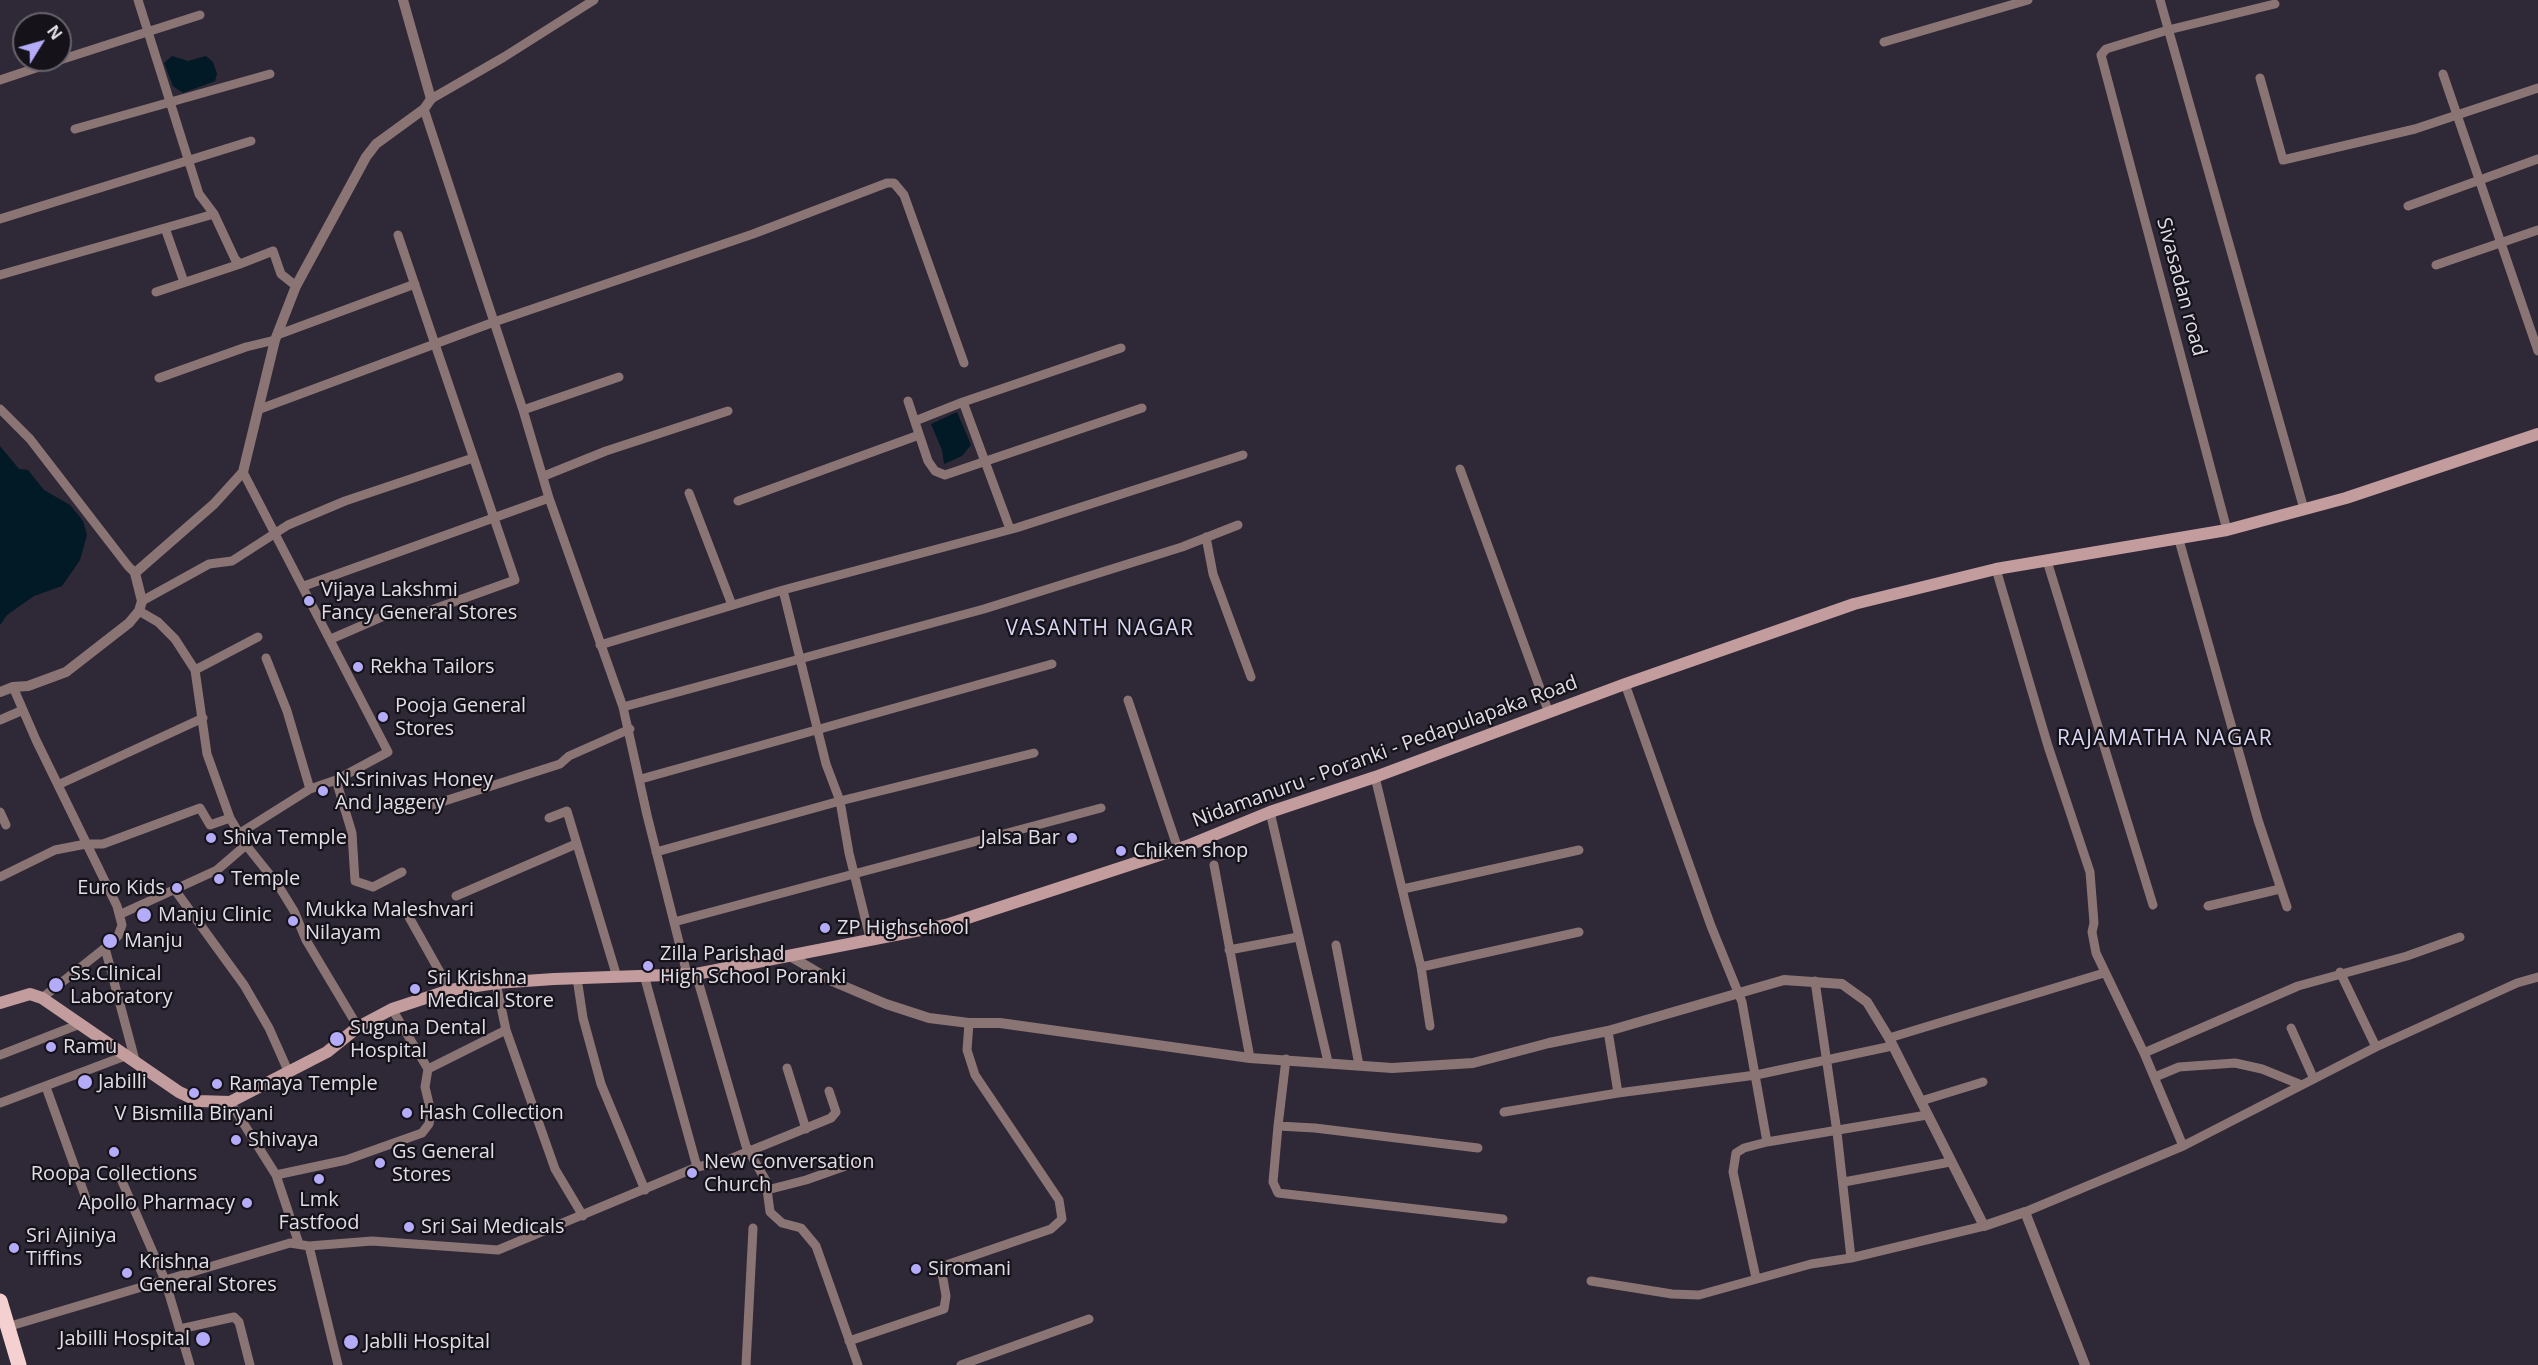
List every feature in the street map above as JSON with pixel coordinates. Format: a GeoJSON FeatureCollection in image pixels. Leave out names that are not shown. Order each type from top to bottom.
{"type":"FeatureCollection","features":[{"type":"Feature","properties":{"kind":"highway"},"geometry":{"type":"LineString","coordinates":[[0,1301],[19,1365]]}},
{"type":"Feature","properties":{"kind":"main road","name":"Nidamanuru - Poranki - Pedapulapaka Road"},"geometry":{"type":"LineString","coordinates":[[42,998],[179,1092],[198,1101],[230,1102],[327,1052],[358,1027],[392,1009],[450,990],[496,983],[691,974],[946,925],[1178,849],[1270,812],[1375,777],[1625,684],[1854,604],[1996,569],[2179,540],[2227,530],[2346,498],[2538,434]]}},
{"type":"Feature","properties":{"kind":"main road"},"geometry":{"type":"LineString","coordinates":[[0,1004],[30,994],[42,998]]}},
{"type":"Feature","properties":{"kind":"street"},"geometry":{"type":"LineString","coordinates":[[138,0],[199,194],[214,214],[240,264]]}},
{"type":"Feature","properties":{"kind":"street"},"geometry":{"type":"LineString","coordinates":[[403,0],[431,99]]}},
{"type":"Feature","properties":{"kind":"street"},"geometry":{"type":"LineString","coordinates":[[135,573],[214,504],[243,472],[276,338],[296,286],[366,158],[390,131],[424,109],[431,99],[504,57],[594,0]]}},
{"type":"Feature","properties":{"kind":"street"},"geometry":{"type":"LineString","coordinates":[[1884,42],[2028,0]]}},
{"type":"Feature","properties":{"kind":"street"},"geometry":{"type":"LineString","coordinates":[[2160,0],[2304,509]]}},
{"type":"Feature","properties":{"kind":"street"},"geometry":{"type":"LineString","coordinates":[[2168,30],[2275,4]]}},
{"type":"Feature","properties":{"kind":"street"},"geometry":{"type":"LineString","coordinates":[[72,56],[200,15]]}},
{"type":"Feature","properties":{"kind":"street","name":"Sivasadan road"},"geometry":{"type":"LineString","coordinates":[[2168,30],[2106,49],[2101,58],[2227,530]]}},
{"type":"Feature","properties":{"kind":"street"},"geometry":{"type":"LineString","coordinates":[[0,80],[24,72]]}},
{"type":"Feature","properties":{"kind":"street"},"geometry":{"type":"LineString","coordinates":[[75,129],[270,74]]}},
{"type":"Feature","properties":{"kind":"street"},"geometry":{"type":"LineString","coordinates":[[2443,74],[2538,351]]}},
{"type":"Feature","properties":{"kind":"street"},"geometry":{"type":"LineString","coordinates":[[2260,78],[2283,160],[2415,129],[2538,88]]}},
{"type":"Feature","properties":{"kind":"street"},"geometry":{"type":"LineString","coordinates":[[424,109],[523,410],[549,498],[630,729],[674,922],[746,1146],[763,1172],[768,1206],[773,1217],[782,1223],[801,1228],[816,1245],[858,1365]]}},
{"type":"Feature","properties":{"kind":"street"},"geometry":{"type":"LineString","coordinates":[[0,219],[250,141]]}},
{"type":"Feature","properties":{"kind":"street"},"geometry":{"type":"LineString","coordinates":[[2408,206],[2538,159]]}},
{"type":"Feature","properties":{"kind":"street"},"geometry":{"type":"LineString","coordinates":[[260,409],[494,322],[753,234],[874,187],[894,183],[904,195],[964,363]]}},
{"type":"Feature","properties":{"kind":"street"},"geometry":{"type":"LineString","coordinates":[[0,275],[214,214]]}},
{"type":"Feature","properties":{"kind":"street"},"geometry":{"type":"LineString","coordinates":[[165,228],[184,282]]}},
{"type":"Feature","properties":{"kind":"street"},"geometry":{"type":"LineString","coordinates":[[2436,265],[2538,230]]}},
{"type":"Feature","properties":{"kind":"street"},"geometry":{"type":"LineString","coordinates":[[331,639],[393,612],[420,614],[515,580],[398,235]]}},
{"type":"Feature","properties":{"kind":"street"},"geometry":{"type":"LineString","coordinates":[[156,292],[273,251],[281,274],[296,286]]}},
{"type":"Feature","properties":{"kind":"street"},"geometry":{"type":"LineString","coordinates":[[159,378],[276,338],[416,284]]}},
{"type":"Feature","properties":{"kind":"street"},"geometry":{"type":"LineString","coordinates":[[915,421],[963,402],[1121,348]]}},
{"type":"Feature","properties":{"kind":"street"},"geometry":{"type":"LineString","coordinates":[[523,410],[619,377]]}},
{"type":"Feature","properties":{"kind":"street"},"geometry":{"type":"LineString","coordinates":[[908,401],[928,461],[938,473],[945,475],[1142,408]]}},
{"type":"Feature","properties":{"kind":"street"},"geometry":{"type":"LineString","coordinates":[[963,402],[1010,529]]}},
{"type":"Feature","properties":{"kind":"street"},"geometry":{"type":"LineString","coordinates":[[0,409],[30,439],[135,573],[141,606],[175,639],[195,670],[207,754],[230,818],[246,845],[289,902],[306,940],[358,1027]]}},
{"type":"Feature","properties":{"kind":"street"},"geometry":{"type":"LineString","coordinates":[[544,476],[606,451],[728,411]]}},
{"type":"Feature","properties":{"kind":"street"},"geometry":{"type":"LineString","coordinates":[[738,501],[919,435]]}},
{"type":"Feature","properties":{"kind":"street"},"geometry":{"type":"LineString","coordinates":[[600,645],[783,590],[1010,529],[1243,455]]}},
{"type":"Feature","properties":{"kind":"street"},"geometry":{"type":"LineString","coordinates":[[0,692],[14,687],[28,686],[66,672],[123,628],[141,606],[209,564],[232,561],[276,532],[345,501],[474,458]]}},
{"type":"Feature","properties":{"kind":"street"},"geometry":{"type":"LineString","coordinates":[[1460,469],[1549,713]]}},
{"type":"Feature","properties":{"kind":"street"},"geometry":{"type":"LineString","coordinates":[[240,833],[310,789],[336,780],[388,752],[243,472]]}},
{"type":"Feature","properties":{"kind":"street"},"geometry":{"type":"LineString","coordinates":[[689,493],[732,605]]}},
{"type":"Feature","properties":{"kind":"street"},"geometry":{"type":"LineString","coordinates":[[304,586],[549,498]]}},
{"type":"Feature","properties":{"kind":"street"},"geometry":{"type":"LineString","coordinates":[[623,707],[984,609],[1239,525]]}},
{"type":"Feature","properties":{"kind":"street"},"geometry":{"type":"LineString","coordinates":[[1206,537],[1213,574],[1251,677]]}},
{"type":"Feature","properties":{"kind":"street"},"geometry":{"type":"LineString","coordinates":[[2179,540],[2258,820],[2287,907]]}},
{"type":"Feature","properties":{"kind":"street"},"geometry":{"type":"LineString","coordinates":[[2047,561],[2153,905]]}},
{"type":"Feature","properties":{"kind":"street"},"geometry":{"type":"LineString","coordinates":[[1996,569],[2048,746],[2090,872],[2094,923],[2092,932],[2104,973],[2155,1077],[2183,1146]]}},
{"type":"Feature","properties":{"kind":"street"},"geometry":{"type":"LineString","coordinates":[[783,590],[818,729],[840,801],[854,874],[870,938]]}},
{"type":"Feature","properties":{"kind":"street"},"geometry":{"type":"LineString","coordinates":[[195,670],[258,637]]}},
{"type":"Feature","properties":{"kind":"street"},"geometry":{"type":"LineString","coordinates":[[266,658],[287,711],[310,789]]}},
{"type":"Feature","properties":{"kind":"street"},"geometry":{"type":"LineString","coordinates":[[641,779],[1052,664]]}},
{"type":"Feature","properties":{"kind":"street"},"geometry":{"type":"LineString","coordinates":[[1625,684],[1711,926],[1738,991],[1756,1075],[1767,1142]]}},
{"type":"Feature","properties":{"kind":"street"},"geometry":{"type":"LineString","coordinates":[[14,687],[120,914],[122,925],[118,936],[105,948],[42,998]]}},
{"type":"Feature","properties":{"kind":"street"},"geometry":{"type":"LineString","coordinates":[[1128,700],[1178,849]]}},
{"type":"Feature","properties":{"kind":"street"},"geometry":{"type":"LineString","coordinates":[[0,720],[23,710]]}},
{"type":"Feature","properties":{"kind":"street"},"geometry":{"type":"LineString","coordinates":[[60,784],[202,718]]}},
{"type":"Feature","properties":{"kind":"street"},"geometry":{"type":"LineString","coordinates":[[432,805],[560,764],[569,756],[630,729]]}},
{"type":"Feature","properties":{"kind":"street"},"geometry":{"type":"LineString","coordinates":[[657,852],[840,801],[1034,753]]}},
{"type":"Feature","properties":{"kind":"street"},"geometry":{"type":"LineString","coordinates":[[1375,777],[1421,967],[1430,1026]]}},
{"type":"Feature","properties":{"kind":"street"},"geometry":{"type":"LineString","coordinates":[[336,780],[352,833],[355,881],[373,887],[402,872]]}},
{"type":"Feature","properties":{"kind":"street"},"geometry":{"type":"LineString","coordinates":[[0,877],[55,850],[86,844],[103,844],[200,808],[210,825],[230,818]]}},
{"type":"Feature","properties":{"kind":"street"},"geometry":{"type":"LineString","coordinates":[[674,922],[1101,808]]}},
{"type":"Feature","properties":{"kind":"street"},"geometry":{"type":"LineString","coordinates":[[549,818],[567,811],[617,977]]}},
{"type":"Feature","properties":{"kind":"street"},"geometry":{"type":"LineString","coordinates":[[0,812],[6,825]]}},
{"type":"Feature","properties":{"kind":"street"},"geometry":{"type":"LineString","coordinates":[[1270,812],[1328,1062]]}},
{"type":"Feature","properties":{"kind":"street"},"geometry":{"type":"LineString","coordinates":[[456,896],[576,844]]}},
{"type":"Feature","properties":{"kind":"street"},"geometry":{"type":"LineString","coordinates":[[120,914],[217,870],[246,845]]}},
{"type":"Feature","properties":{"kind":"street"},"geometry":{"type":"LineString","coordinates":[[1403,889],[1579,850]]}},
{"type":"Feature","properties":{"kind":"street"},"geometry":{"type":"LineString","coordinates":[[1214,864],[1250,1058]]}},
{"type":"Feature","properties":{"kind":"street"},"geometry":{"type":"LineString","coordinates":[[2208,906],[2280,889]]}},
{"type":"Feature","properties":{"kind":"street"},"geometry":{"type":"LineString","coordinates":[[175,890],[244,985],[269,1028],[289,1073]]}},
{"type":"Feature","properties":{"kind":"street"},"geometry":{"type":"LineString","coordinates":[[405,910],[450,990]]}},
{"type":"Feature","properties":{"kind":"street"},"geometry":{"type":"LineString","coordinates":[[1421,967],[1579,932]]}},
{"type":"Feature","properties":{"kind":"street"},"geometry":{"type":"LineString","coordinates":[[1229,950],[1298,937]]}},
{"type":"Feature","properties":{"kind":"street"},"geometry":{"type":"LineString","coordinates":[[2144,1053],[2298,986],[2340,972],[2407,956],[2460,937]]}},
{"type":"Feature","properties":{"kind":"street"},"geometry":{"type":"LineString","coordinates":[[1336,945],[1359,1065]]}},
{"type":"Feature","properties":{"kind":"street"},"geometry":{"type":"LineString","coordinates":[[105,948],[136,1064]]}},
{"type":"Feature","properties":{"kind":"street"},"geometry":{"type":"LineString","coordinates":[[790,956],[832,981],[886,1004],[929,1018],[969,1023],[1000,1023],[1250,1058],[1409,1068],[1473,1063],[1549,1043],[1608,1031],[1738,991],[1784,980],[1842,984],[1867,1002],[1921,1101],[1983,1226]]}},
{"type":"Feature","properties":{"kind":"street"},"geometry":{"type":"LineString","coordinates":[[2340,972],[2376,1047]]}},
{"type":"Feature","properties":{"kind":"street"},"geometry":{"type":"LineString","coordinates":[[1504,1112],[1618,1093],[1756,1075],[1825,1060],[1890,1042],[2104,973]]}},
{"type":"Feature","properties":{"kind":"street"},"geometry":{"type":"LineString","coordinates":[[644,975],[697,1167]]}},
{"type":"Feature","properties":{"kind":"street"},"geometry":{"type":"LineString","coordinates":[[1591,1281],[1672,1294],[1699,1294],[1811,1264],[1851,1258],[1983,1226],[2025,1212],[2183,1146],[2299,1084],[2376,1047],[2517,983],[2538,977]]}},
{"type":"Feature","properties":{"kind":"street"},"geometry":{"type":"LineString","coordinates":[[577,978],[583,1018],[601,1084],[645,1190]]}},
{"type":"Feature","properties":{"kind":"street"},"geometry":{"type":"LineString","coordinates":[[1815,981],[1844,1182],[1851,1258]]}},
{"type":"Feature","properties":{"kind":"street"},"geometry":{"type":"LineString","coordinates":[[496,983],[506,1030],[555,1169],[583,1216]]}},
{"type":"Feature","properties":{"kind":"street"},"geometry":{"type":"LineString","coordinates":[[276,1175],[346,1160],[422,1132],[429,1124],[431,1117],[425,1087],[428,1069],[392,1009]]}},
{"type":"Feature","properties":{"kind":"street"},"geometry":{"type":"LineString","coordinates":[[849,1341],[944,1309],[946,1296],[942,1273],[949,1264],[1051,1229],[1062,1219],[1059,1200],[975,1075],[967,1050],[969,1023]]}},
{"type":"Feature","properties":{"kind":"street"},"geometry":{"type":"LineString","coordinates":[[0,1055],[80,1024]]}},
{"type":"Feature","properties":{"kind":"street"},"geometry":{"type":"LineString","coordinates":[[2291,1028],[2313,1077]]}},
{"type":"Feature","properties":{"kind":"street"},"geometry":{"type":"LineString","coordinates":[[428,1069],[506,1030]]}},
{"type":"Feature","properties":{"kind":"street"},"geometry":{"type":"LineString","coordinates":[[1608,1031],[1618,1093]]}},
{"type":"Feature","properties":{"kind":"street"},"geometry":{"type":"LineString","coordinates":[[0,1103],[125,1056]]}},
{"type":"Feature","properties":{"kind":"street"},"geometry":{"type":"LineString","coordinates":[[1286,1059],[1273,1182],[1278,1193],[1503,1219]]}},
{"type":"Feature","properties":{"kind":"street"},"geometry":{"type":"LineString","coordinates":[[2155,1077],[2179,1067],[2235,1063],[2262,1069],[2299,1084]]}},
{"type":"Feature","properties":{"kind":"street"},"geometry":{"type":"LineString","coordinates":[[787,1068],[806,1129]]}},
{"type":"Feature","properties":{"kind":"street"},"geometry":{"type":"LineString","coordinates":[[1921,1101],[1983,1082]]}},
{"type":"Feature","properties":{"kind":"street"},"geometry":{"type":"LineString","coordinates":[[46,1087],[88,1204]]}},
{"type":"Feature","properties":{"kind":"street"},"geometry":{"type":"LineString","coordinates":[[7,1327],[290,1243],[304,1245],[372,1241],[488,1251],[510,1246],[697,1167],[725,1161],[806,1129],[836,1112],[829,1091]]}},
{"type":"Feature","properties":{"kind":"street"},"geometry":{"type":"LineString","coordinates":[[230,1102],[276,1175],[304,1245],[338,1365]]}},
{"type":"Feature","properties":{"kind":"street"},"geometry":{"type":"LineString","coordinates":[[1756,1278],[1733,1172],[1736,1154],[1744,1148],[1767,1142],[1927,1115]]}},
{"type":"Feature","properties":{"kind":"street"},"geometry":{"type":"LineString","coordinates":[[1278,1126],[1315,1128],[1478,1148]]}},
{"type":"Feature","properties":{"kind":"street"},"geometry":{"type":"LineString","coordinates":[[767,1190],[806,1180],[857,1162]]}},
{"type":"Feature","properties":{"kind":"street"},"geometry":{"type":"LineString","coordinates":[[1844,1182],[1950,1162]]}},
{"type":"Feature","properties":{"kind":"street"},"geometry":{"type":"LineString","coordinates":[[117,1172],[165,1280],[190,1365]]}},
{"type":"Feature","properties":{"kind":"street"},"geometry":{"type":"LineString","coordinates":[[2025,1212],[2085,1365]]}},
{"type":"Feature","properties":{"kind":"street"},"geometry":{"type":"LineString","coordinates":[[747,1365],[753,1228]]}},
{"type":"Feature","properties":{"kind":"street"},"geometry":{"type":"LineString","coordinates":[[180,1329],[234,1317],[239,1322],[250,1365]]}},
{"type":"Feature","properties":{"kind":"street"},"geometry":{"type":"LineString","coordinates":[[961,1365],[1089,1319]]}},
{"type":"Feature","properties":{"kind":"water"},"geometry":{"type":"Polygon","coordinates":[[[172,56],[188,61],[206,56],[213,62],[217,74],[215,81],[183,93],[173,86],[164,63],[172,56]]]}},
{"type":"Feature","properties":{"kind":"water"},"geometry":{"type":"Polygon","coordinates":[[[957,412],[971,445],[962,456],[944,464],[942,450],[931,424],[957,412]]]}},
{"type":"Feature","properties":{"kind":"water"},"geometry":{"type":"Polygon","coordinates":[[[0,446],[19,469],[28,470],[44,490],[70,505],[83,521],[87,535],[80,560],[62,586],[34,596],[7,615],[0,625],[0,446]]]}},
{"type":"Feature","properties":{"kind":"place","name":"Vijaya Lakshmi Fancy General Stores"},"geometry":{"type":"Point","coordinates":[309,601]}},
{"type":"Feature","properties":{"kind":"place","name":"Rekha Tailors"},"geometry":{"type":"Point","coordinates":[358,667]}},
{"type":"Feature","properties":{"kind":"place","name":"Pooja General Stores"},"geometry":{"type":"Point","coordinates":[383,717]}},
{"type":"Feature","properties":{"kind":"place","name":"N.Srinivas Honey And Jaggery"},"geometry":{"type":"Point","coordinates":[323,791]}},
{"type":"Feature","properties":{"kind":"place","name":"Shiva Temple"},"geometry":{"type":"Point","coordinates":[211,838]}},
{"type":"Feature","properties":{"kind":"place","name":"Jalsa Bar"},"geometry":{"type":"Point","coordinates":[1072,838]}},
{"type":"Feature","properties":{"kind":"place","name":"Chiken shop"},"geometry":{"type":"Point","coordinates":[1121,851]}},
{"type":"Feature","properties":{"kind":"place","name":"Temple"},"geometry":{"type":"Point","coordinates":[219,879]}},
{"type":"Feature","properties":{"kind":"place","name":"Euro Kids"},"geometry":{"type":"Point","coordinates":[177,888]}},
{"type":"Feature","properties":{"kind":"place","name":"Manju Clinic"},"geometry":{"type":"Point","coordinates":[144,915]}},
{"type":"Feature","properties":{"kind":"place","name":"Mukka Maleshvari Nilayam"},"geometry":{"type":"Point","coordinates":[293,921]}},
{"type":"Feature","properties":{"kind":"place","name":"ZP Highschool"},"geometry":{"type":"Point","coordinates":[825,928]}},
{"type":"Feature","properties":{"kind":"place","name":"Manju"},"geometry":{"type":"Point","coordinates":[110,941]}},
{"type":"Feature","properties":{"kind":"place","name":"Zilla Parishad High School Poranki"},"geometry":{"type":"Point","coordinates":[648,966]}},
{"type":"Feature","properties":{"kind":"place","name":"Ss.Clinical Laboratory"},"geometry":{"type":"Point","coordinates":[56,985]}},
{"type":"Feature","properties":{"kind":"place","name":"Sri Krishna Medical Store"},"geometry":{"type":"Point","coordinates":[415,989]}},
{"type":"Feature","properties":{"kind":"place","name":"Suguna Dental Hospital"},"geometry":{"type":"Point","coordinates":[337,1039]}},
{"type":"Feature","properties":{"kind":"place","name":"Ramu"},"geometry":{"type":"Point","coordinates":[51,1047]}},
{"type":"Feature","properties":{"kind":"place","name":"Jabilli"},"geometry":{"type":"Point","coordinates":[85,1082]}},
{"type":"Feature","properties":{"kind":"place","name":"Ramaya Temple"},"geometry":{"type":"Point","coordinates":[217,1084]}},
{"type":"Feature","properties":{"kind":"place","name":"V Bismilla Biryani"},"geometry":{"type":"Point","coordinates":[194,1093]}},
{"type":"Feature","properties":{"kind":"place","name":"Hash Collection"},"geometry":{"type":"Point","coordinates":[407,1113]}},
{"type":"Feature","properties":{"kind":"place","name":"Shivaya"},"geometry":{"type":"Point","coordinates":[236,1140]}},
{"type":"Feature","properties":{"kind":"place","name":"Roopa Collections"},"geometry":{"type":"Point","coordinates":[114,1152]}},
{"type":"Feature","properties":{"kind":"place","name":"Gs General Stores"},"geometry":{"type":"Point","coordinates":[380,1163]}},
{"type":"Feature","properties":{"kind":"place","name":"New Conversation Church"},"geometry":{"type":"Point","coordinates":[692,1173]}},
{"type":"Feature","properties":{"kind":"place","name":"Lmk Fastfood"},"geometry":{"type":"Point","coordinates":[319,1179]}},
{"type":"Feature","properties":{"kind":"place","name":"Apollo Pharmacy"},"geometry":{"type":"Point","coordinates":[247,1203]}},
{"type":"Feature","properties":{"kind":"place","name":"Sri Sai Medicals"},"geometry":{"type":"Point","coordinates":[409,1227]}},
{"type":"Feature","properties":{"kind":"place","name":"Sri Ajiniya Tiffins"},"geometry":{"type":"Point","coordinates":[14,1248]}},
{"type":"Feature","properties":{"kind":"place","name":"Siromani"},"geometry":{"type":"Point","coordinates":[916,1269]}},
{"type":"Feature","properties":{"kind":"place","name":"Krishna General Stores"},"geometry":{"type":"Point","coordinates":[127,1273]}},
{"type":"Feature","properties":{"kind":"place","name":"Jabilli Hospital"},"geometry":{"type":"Point","coordinates":[203,1339]}},
{"type":"Feature","properties":{"kind":"place","name":"Jablli Hospital"},"geometry":{"type":"Point","coordinates":[351,1342]}},
{"type":"Feature","properties":{"kind":"district","name":"VASANTH NAGAR"},"geometry":{"type":"Point","coordinates":[1100,629]}},
{"type":"Feature","properties":{"kind":"district","name":"RAJAMATHA NAGAR"},"geometry":{"type":"Point","coordinates":[2165,739]}}]}
